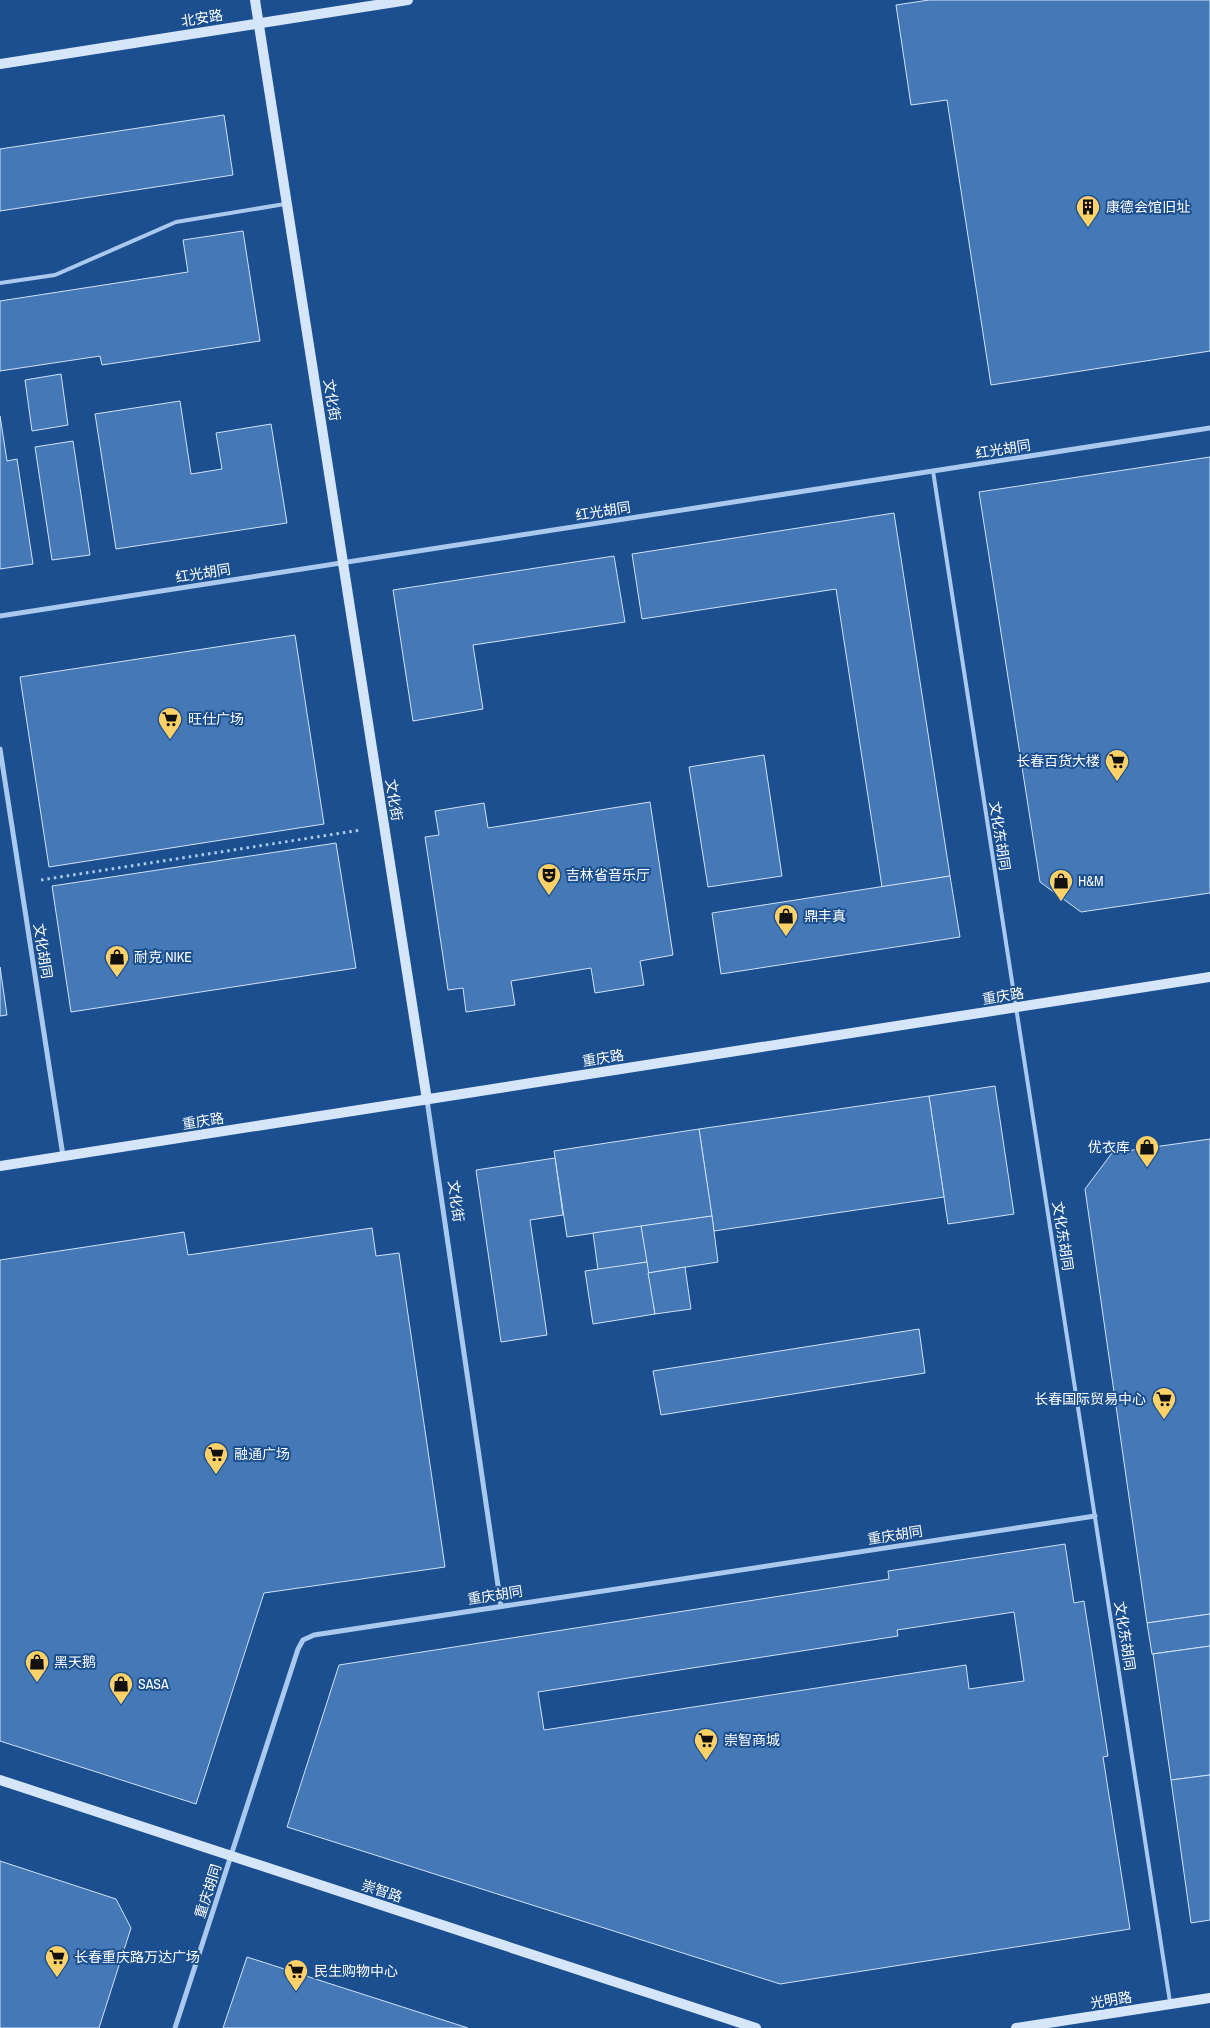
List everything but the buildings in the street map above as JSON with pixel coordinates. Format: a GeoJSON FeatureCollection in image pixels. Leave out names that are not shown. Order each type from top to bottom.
{"type":"FeatureCollection","features":[{"type":"Feature","properties":{"kind":"street","name":"文化街"},"geometry":{"type":"LineString","coordinates":[[255,0],[427,1100],[501,1606]]}},
{"type":"Feature","properties":{"kind":"street","name":"北安路"},"geometry":{"type":"LineString","coordinates":[[0,64],[408,0]]}},
{"type":"Feature","properties":{"kind":"street","name":"红光胡同"},"geometry":{"type":"LineString","coordinates":[[0,616],[1210,428]]}},
{"type":"Feature","properties":{"kind":"street","name":"文化胡同"},"geometry":{"type":"LineString","coordinates":[[0,749],[63,1157]]}},
{"type":"Feature","properties":{"kind":"street","name":"重庆路"},"geometry":{"type":"LineString","coordinates":[[0,1166],[1210,978]]}},
{"type":"Feature","properties":{"kind":"street","name":"重庆胡同"},"geometry":{"type":"LineString","coordinates":[[175,2028],[298,1649],[303,1640],[314,1635],[1095,1516]]}},
{"type":"Feature","properties":{"kind":"street","name":"崇智路"},"geometry":{"type":"LineString","coordinates":[[0,1780],[756,2028]]}},
{"type":"Feature","properties":{"kind":"street","name":"光明路"},"geometry":{"type":"LineString","coordinates":[[1016,2028],[1210,1998]]}},
{"type":"Feature","properties":{"kind":"lane"},"geometry":{"type":"LineString","coordinates":[[0,283],[54,274],[176,222],[287,204]]}},
{"type":"Feature","properties":{"kind":"lane","name":"文化东胡同"},"geometry":{"type":"LineString","coordinates":[[933,471],[1170,2004]]}},
{"type":"Feature","properties":{"kind":"path"},"geometry":{"type":"LineString","coordinates":[[21,883],[384,826]]}},
{"type":"Feature","properties":{"kind":"place","name":"康德会馆旧址"},"geometry":{"type":"Point","coordinates":[1088,228]}},
{"type":"Feature","properties":{"kind":"place","name":"旺仕广场"},"geometry":{"type":"Point","coordinates":[170,740]}},
{"type":"Feature","properties":{"kind":"place","name":"长春百货大楼"},"geometry":{"type":"Point","coordinates":[1117,782]}},
{"type":"Feature","properties":{"kind":"place","name":"吉林省音乐厅"},"geometry":{"type":"Point","coordinates":[549,896]}},
{"type":"Feature","properties":{"kind":"place","name":"H&M"},"geometry":{"type":"Point","coordinates":[1061,902]}},
{"type":"Feature","properties":{"kind":"place","name":"鼎丰真"},"geometry":{"type":"Point","coordinates":[786,937]}},
{"type":"Feature","properties":{"kind":"place","name":"耐克 NIKE"},"geometry":{"type":"Point","coordinates":[117,978]}},
{"type":"Feature","properties":{"kind":"place","name":"优衣库"},"geometry":{"type":"Point","coordinates":[1147,1168]}},
{"type":"Feature","properties":{"kind":"place","name":"长春国际贸易中心"},"geometry":{"type":"Point","coordinates":[1164,1420]}},
{"type":"Feature","properties":{"kind":"place","name":"融通广场"},"geometry":{"type":"Point","coordinates":[216,1475]}},
{"type":"Feature","properties":{"kind":"place","name":"黑天鹅"},"geometry":{"type":"Point","coordinates":[37,1683]}},
{"type":"Feature","properties":{"kind":"place","name":"SASA"},"geometry":{"type":"Point","coordinates":[121,1705]}},
{"type":"Feature","properties":{"kind":"place","name":"崇智商城"},"geometry":{"type":"Point","coordinates":[706,1761]}},
{"type":"Feature","properties":{"kind":"place","name":"长春重庆路万达广场"},"geometry":{"type":"Point","coordinates":[57,1978]}},
{"type":"Feature","properties":{"kind":"place","name":"民生购物中心"},"geometry":{"type":"Point","coordinates":[296,1992]}}]}
